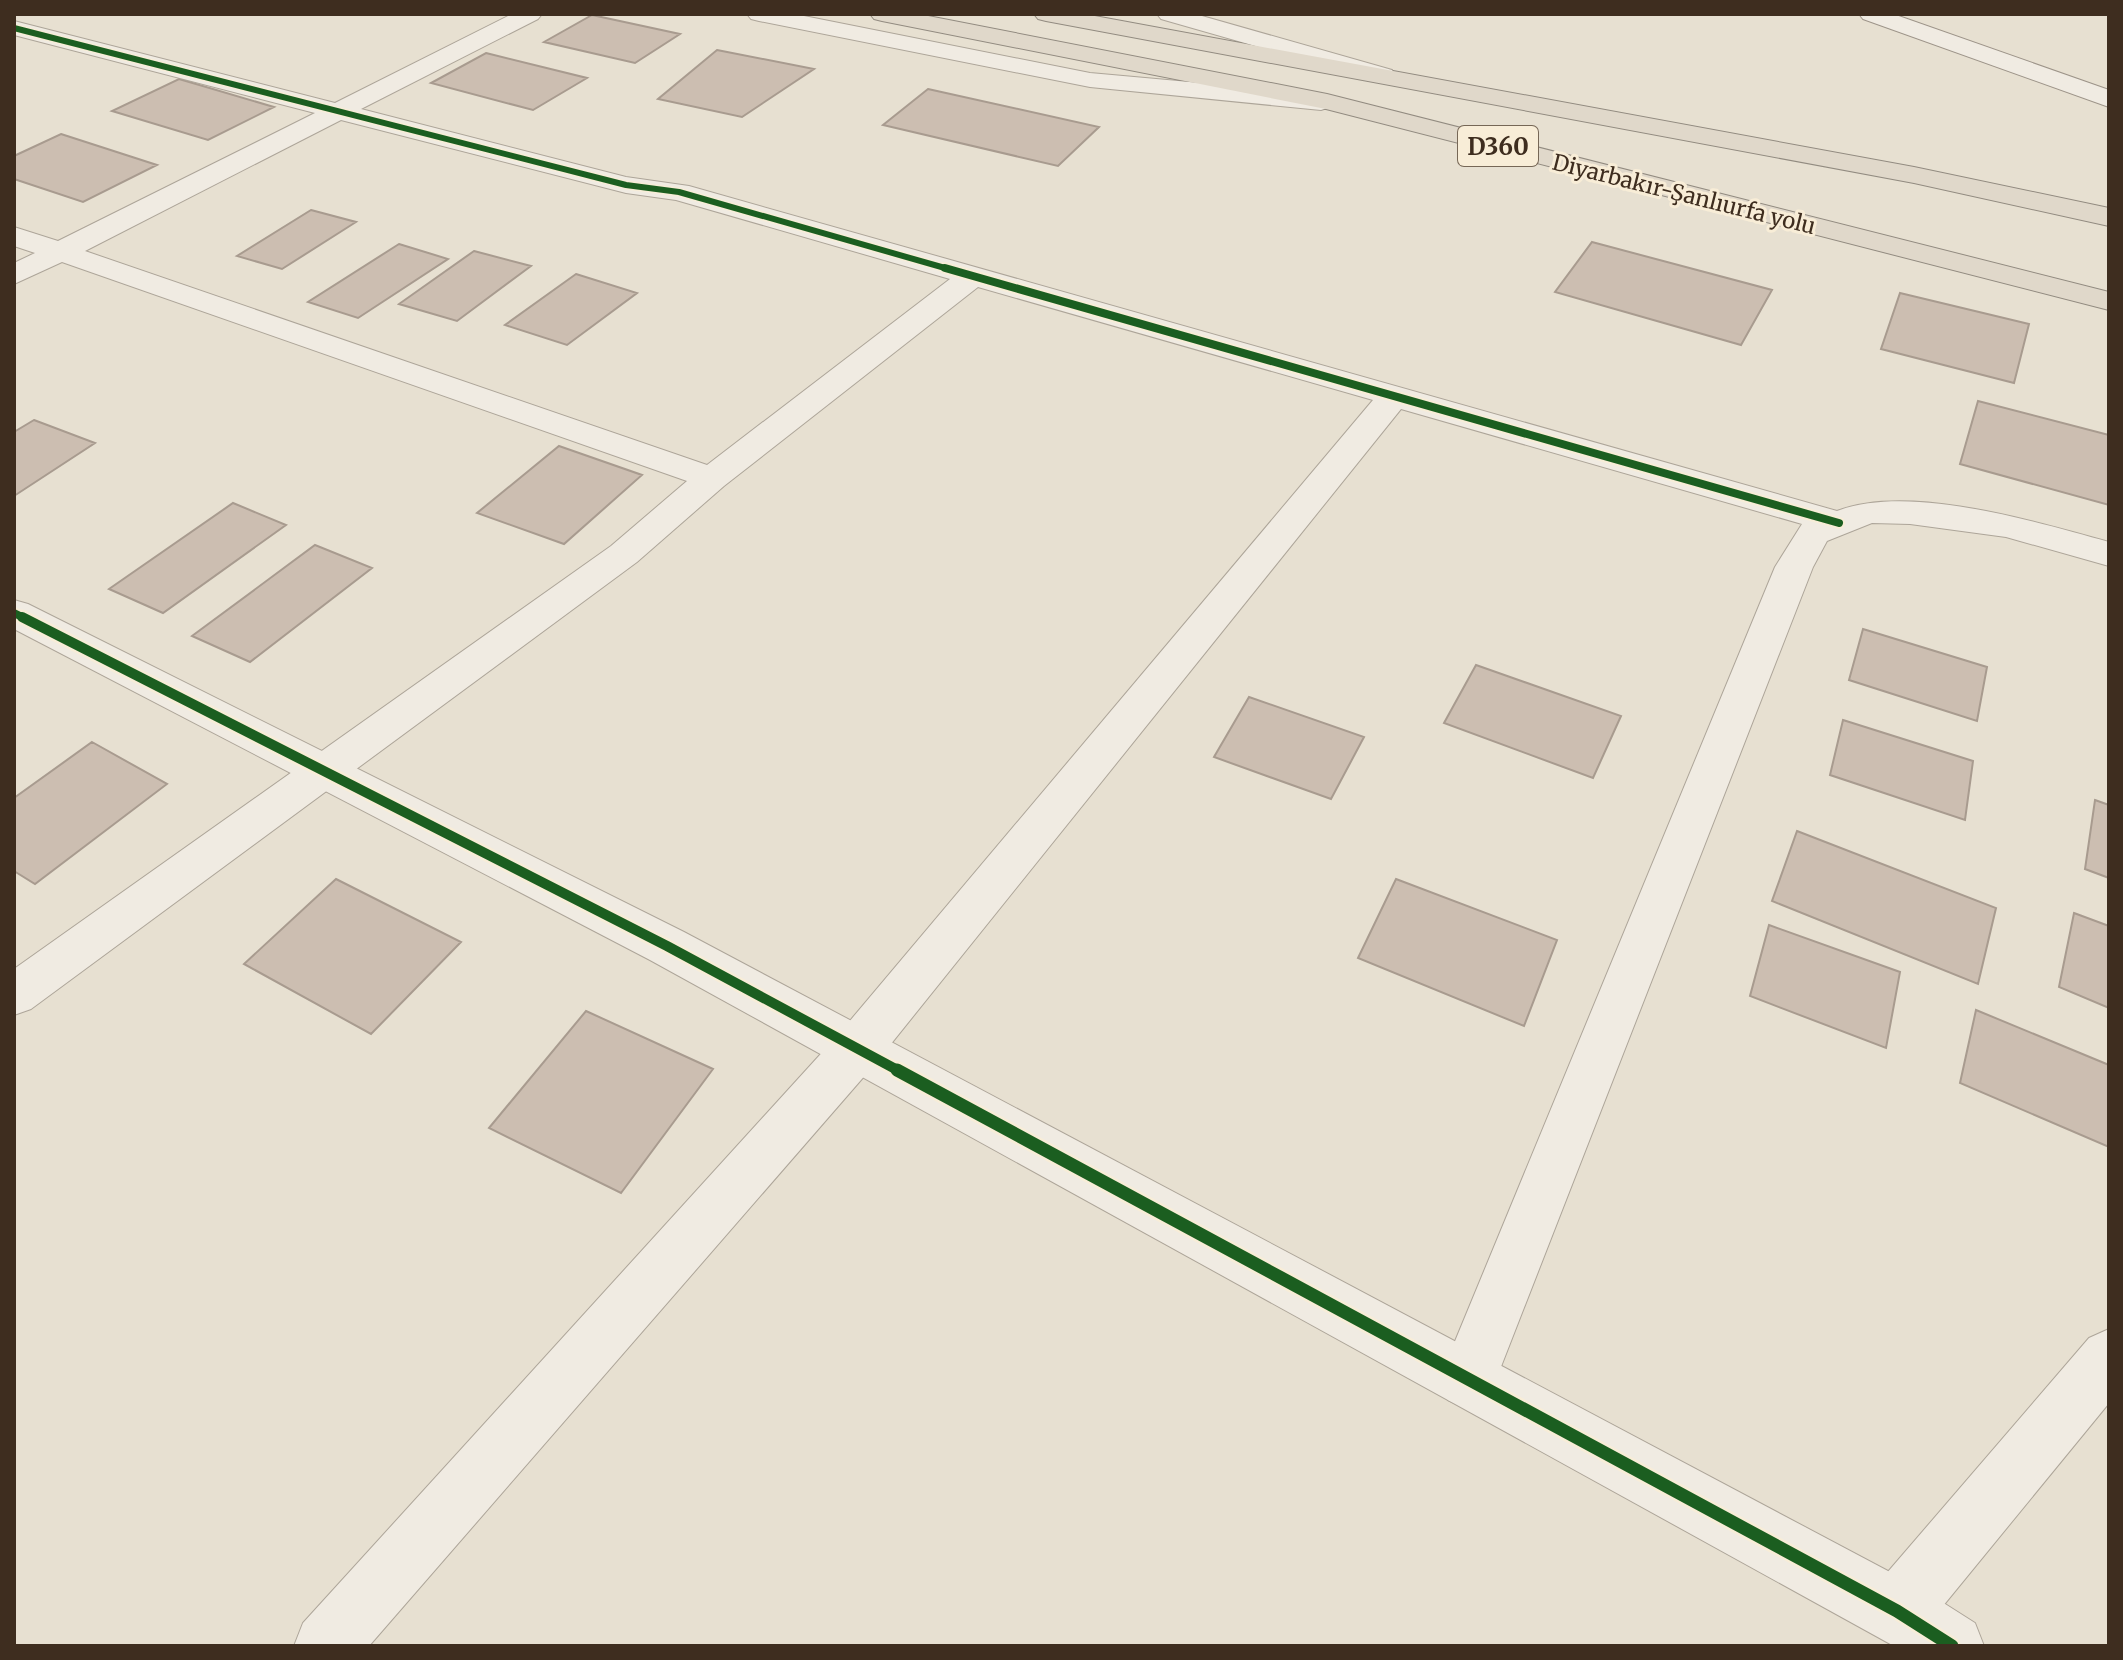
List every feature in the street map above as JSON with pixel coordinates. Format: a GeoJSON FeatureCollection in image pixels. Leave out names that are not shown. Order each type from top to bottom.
{"type":"FeatureCollection","features":[{"type":"Feature","properties":{"kind":"highway","name":"Diyarbakır-Şanlıurfa yolu"},"geometry":{"type":"LineString","coordinates":[[882,14],[1327,102],[2109,301]]}},
{"type":"Feature","properties":{"kind":"highway","name":"Diyarbakır-Şanlıurfa yolu"},"geometry":{"type":"LineString","coordinates":[[1046,14],[1898,172],[2109,217]]}},
{"type":"Feature","properties":{"kind":"street"},"geometry":{"type":"LineString","coordinates":[[14,275],[530,14]]}},
{"type":"Feature","properties":{"kind":"street"},"geometry":{"type":"LineString","coordinates":[[759,14],[1090,80],[1327,102]]}},
{"type":"Feature","properties":{"kind":"street"},"geometry":{"type":"LineString","coordinates":[[1169,14],[1403,81]]}},
{"type":"Feature","properties":{"kind":"street"},"geometry":{"type":"LineString","coordinates":[[1871,14],[2109,99]]}},
{"type":"Feature","properties":{"kind":"street"},"geometry":{"type":"LineString","coordinates":[[14,28],[626,185],[679,192],[1839,523]]}},
{"type":"Feature","properties":{"kind":"street"},"geometry":{"type":"LineString","coordinates":[[14,236],[712,478]]}},
{"type":"Feature","properties":{"kind":"street"},"geometry":{"type":"LineString","coordinates":[[14,995],[624,554],[712,478],[973,276]]}},
{"type":"Feature","properties":{"kind":"street"},"geometry":{"type":"LineString","coordinates":[[340,1641],[856,1050],[1394,396]]}},
{"type":"Feature","properties":{"kind":"street"},"geometry":{"type":"LineString","coordinates":[[1468,1380],[1794,567],[1813,533],[1868,512],[1910,513],[2008,526],[2109,554]]}},
{"type":"Feature","properties":{"kind":"street"},"geometry":{"type":"LineString","coordinates":[[14,613],[320,772],[667,946],[1897,1611],[1952,1646]]}},
{"type":"Feature","properties":{"kind":"street"},"geometry":{"type":"LineString","coordinates":[[1897,1611],[2109,1358]]}},
{"type":"Feature","properties":{"kind":"building"},"geometry":{"type":"Polygon","coordinates":[[[592,15],[680,34],[635,63],[544,42],[592,15]]]}},
{"type":"Feature","properties":{"kind":"building"},"geometry":{"type":"Polygon","coordinates":[[[717,50],[814,69],[742,117],[658,99],[717,50]]]}},
{"type":"Feature","properties":{"kind":"building"},"geometry":{"type":"Polygon","coordinates":[[[486,53],[587,78],[533,110],[431,83],[486,53]]]}},
{"type":"Feature","properties":{"kind":"building"},"geometry":{"type":"Polygon","coordinates":[[[179,79],[274,107],[208,140],[112,111],[179,79]]]}},
{"type":"Feature","properties":{"kind":"building"},"geometry":{"type":"Polygon","coordinates":[[[928,89],[1099,127],[1058,166],[883,125],[928,89]]]}},
{"type":"Feature","properties":{"kind":"building"},"geometry":{"type":"Polygon","coordinates":[[[61,134],[157,165],[83,202],[14,179],[14,156],[61,134]]]}},
{"type":"Feature","properties":{"kind":"building"},"geometry":{"type":"Polygon","coordinates":[[[311,210],[356,222],[282,269],[237,256],[311,210]]]}},
{"type":"Feature","properties":{"kind":"building"},"geometry":{"type":"Polygon","coordinates":[[[1592,242],[1772,290],[1741,345],[1555,292],[1592,242]]]}},
{"type":"Feature","properties":{"kind":"building"},"geometry":{"type":"Polygon","coordinates":[[[399,244],[448,259],[358,318],[308,302],[399,244]]]}},
{"type":"Feature","properties":{"kind":"building"},"geometry":{"type":"Polygon","coordinates":[[[474,251],[531,266],[457,321],[399,304],[474,251]]]}},
{"type":"Feature","properties":{"kind":"building"},"geometry":{"type":"Polygon","coordinates":[[[576,274],[637,293],[567,345],[505,325],[576,274]]]}},
{"type":"Feature","properties":{"kind":"building"},"geometry":{"type":"Polygon","coordinates":[[[1900,293],[2029,324],[2014,383],[1881,349],[1900,293]]]}},
{"type":"Feature","properties":{"kind":"building"},"geometry":{"type":"Polygon","coordinates":[[[1978,401],[2109,435],[2109,505],[1960,464],[1978,401]]]}},
{"type":"Feature","properties":{"kind":"building"},"geometry":{"type":"Polygon","coordinates":[[[34,420],[95,443],[14,496],[14,432],[34,420]]]}},
{"type":"Feature","properties":{"kind":"building"},"geometry":{"type":"Polygon","coordinates":[[[559,446],[642,475],[564,544],[477,513],[559,446]]]}},
{"type":"Feature","properties":{"kind":"building"},"geometry":{"type":"Polygon","coordinates":[[[233,503],[286,525],[163,613],[109,589],[233,503]]]}},
{"type":"Feature","properties":{"kind":"building"},"geometry":{"type":"Polygon","coordinates":[[[315,545],[372,568],[250,662],[192,636],[315,545]]]}},
{"type":"Feature","properties":{"kind":"building"},"geometry":{"type":"Polygon","coordinates":[[[1863,629],[1987,667],[1977,721],[1849,680],[1863,629]]]}},
{"type":"Feature","properties":{"kind":"building"},"geometry":{"type":"Polygon","coordinates":[[[1476,665],[1621,716],[1593,778],[1444,723],[1476,665]]]}},
{"type":"Feature","properties":{"kind":"building"},"geometry":{"type":"Polygon","coordinates":[[[1249,697],[1364,737],[1331,799],[1214,757],[1249,697]]]}},
{"type":"Feature","properties":{"kind":"building"},"geometry":{"type":"Polygon","coordinates":[[[1843,720],[1973,761],[1965,820],[1830,775],[1843,720]]]}},
{"type":"Feature","properties":{"kind":"building"},"geometry":{"type":"Polygon","coordinates":[[[92,742],[167,784],[35,884],[14,871],[14,798],[92,742]]]}},
{"type":"Feature","properties":{"kind":"building"},"geometry":{"type":"Polygon","coordinates":[[[2095,800],[2109,805],[2109,878],[2085,869],[2095,800]]]}},
{"type":"Feature","properties":{"kind":"building"},"geometry":{"type":"Polygon","coordinates":[[[1797,831],[1996,908],[1978,984],[1772,901],[1797,831]]]}},
{"type":"Feature","properties":{"kind":"building"},"geometry":{"type":"Polygon","coordinates":[[[336,879],[461,942],[371,1034],[244,964],[336,879]]]}},
{"type":"Feature","properties":{"kind":"building"},"geometry":{"type":"Polygon","coordinates":[[[1396,879],[1557,940],[1524,1026],[1358,958],[1396,879]]]}},
{"type":"Feature","properties":{"kind":"building"},"geometry":{"type":"Polygon","coordinates":[[[2074,913],[2109,926],[2109,1008],[2059,987],[2074,913]]]}},
{"type":"Feature","properties":{"kind":"building"},"geometry":{"type":"Polygon","coordinates":[[[1769,925],[1900,972],[1886,1048],[1750,996],[1769,925]]]}},
{"type":"Feature","properties":{"kind":"building"},"geometry":{"type":"Polygon","coordinates":[[[1976,1010],[2109,1065],[2109,1147],[1960,1083],[1976,1010]]]}},
{"type":"Feature","properties":{"kind":"building"},"geometry":{"type":"Polygon","coordinates":[[[586,1011],[713,1069],[621,1193],[489,1128],[586,1011]]]}},
{"type":"Feature","properties":{"kind":"cycle path"},"geometry":{"type":"LineString","coordinates":[[14,28],[626,185],[679,192],[1839,523]]}},
{"type":"Feature","properties":{"kind":"cycle path"},"geometry":{"type":"LineString","coordinates":[[14,613],[667,946],[1897,1611],[1952,1646]]}}]}
